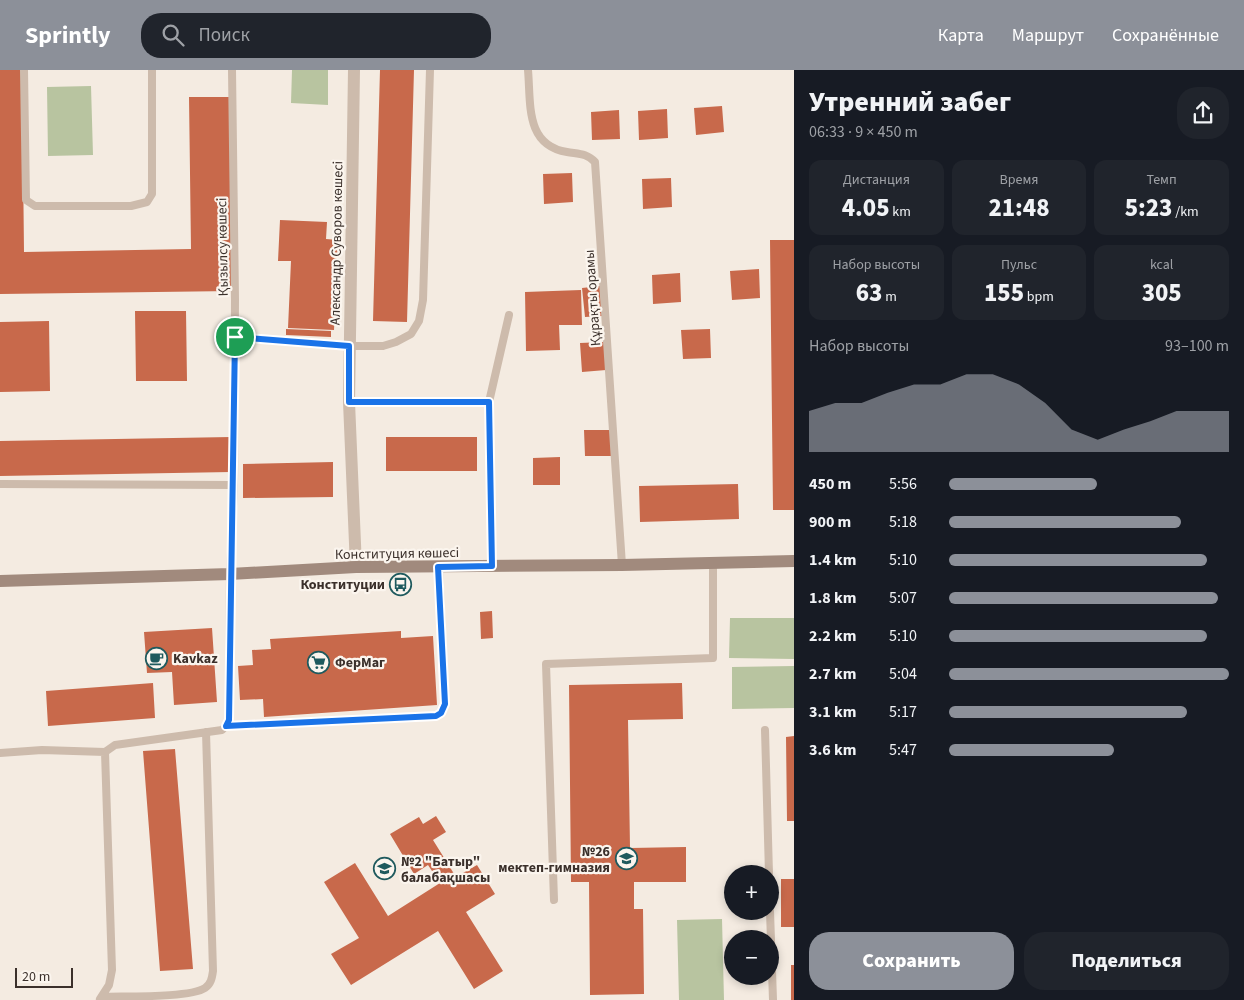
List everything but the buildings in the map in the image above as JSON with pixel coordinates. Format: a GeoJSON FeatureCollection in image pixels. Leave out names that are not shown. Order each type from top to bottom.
{"type":"FeatureCollection","features":[{"type":"Feature","properties":{"kind":"main road","name":"Конституция көшесі"},"geometry":{"type":"LineString","coordinates":[[0,581],[230,574],[356,567],[792,562]]}},
{"type":"Feature","properties":{"kind":"street","name":"Александр Суворов көшесі"},"geometry":{"type":"LineString","coordinates":[[354,70],[349,402],[356,567]]}},
{"type":"Feature","properties":{"kind":"lane"},"geometry":{"type":"LineString","coordinates":[[24,70],[26,200],[35,206],[131,206],[147,202],[152,194],[152,70]]}},
{"type":"Feature","properties":{"kind":"lane","name":"Қызылсу көшесі"},"geometry":{"type":"LineString","coordinates":[[226,726],[229,720],[230,574],[234,485],[235,337],[232,70]]}},
{"type":"Feature","properties":{"kind":"lane"},"geometry":{"type":"LineString","coordinates":[[235,337],[349,346],[383,346],[411,334],[419,321],[423,300],[430,70]]}},
{"type":"Feature","properties":{"kind":"lane","name":"Құрақты орамы"},"geometry":{"type":"LineString","coordinates":[[528,70],[533,127],[542,141],[553,150],[590,156],[595,162],[622,565]]}},
{"type":"Feature","properties":{"kind":"lane"},"geometry":{"type":"LineString","coordinates":[[492,566],[489,402],[509,315]]}},
{"type":"Feature","properties":{"kind":"lane"},"geometry":{"type":"LineString","coordinates":[[349,402],[489,402]]}},
{"type":"Feature","properties":{"kind":"lane"},"geometry":{"type":"LineString","coordinates":[[0,484],[234,485]]}},
{"type":"Feature","properties":{"kind":"lane"},"geometry":{"type":"LineString","coordinates":[[554,900],[546,664],[713,658],[713,563]]}},
{"type":"Feature","properties":{"kind":"lane"},"geometry":{"type":"LineString","coordinates":[[0,753],[42,750],[105,752],[115,745],[222,730],[226,726],[436,716],[441,713],[445,704],[438,567]]}},
{"type":"Feature","properties":{"kind":"lane"},"geometry":{"type":"LineString","coordinates":[[765,730],[769,865]]}},
{"type":"Feature","properties":{"kind":"lane"},"geometry":{"type":"LineString","coordinates":[[101,998],[191,994],[205,988],[211,981],[214,971],[206,732]]}},
{"type":"Feature","properties":{"kind":"lane"},"geometry":{"type":"LineString","coordinates":[[101,998],[109,985],[112,970],[105,752]]}},
{"type":"Feature","properties":{"kind":"lane"},"geometry":{"type":"LineString","coordinates":[[770,920],[772,1000]]}},
{"type":"Feature","properties":{"kind":"green space"},"geometry":{"type":"Polygon","coordinates":[[[292,70],[328,70],[328,105],[291,103],[292,70]]]}},
{"type":"Feature","properties":{"kind":"green space"},"geometry":{"type":"Polygon","coordinates":[[[91,86],[93,155],[48,156],[47,87],[91,86]]]}},
{"type":"Feature","properties":{"kind":"green space"},"geometry":{"type":"Polygon","coordinates":[[[730,618],[794,618],[794,659],[729,658],[730,618]]]}},
{"type":"Feature","properties":{"kind":"green space"},"geometry":{"type":"Polygon","coordinates":[[[794,666],[794,708],[732,709],[732,667],[794,666]]]}},
{"type":"Feature","properties":{"kind":"green space"},"geometry":{"type":"Polygon","coordinates":[[[722,919],[724,1000],[679,1000],[677,920],[722,919]]]}},
{"type":"Feature","properties":{"kind":"place","name":"Конституции"},"geometry":{"type":"Point","coordinates":[401,584]}},
{"type":"Feature","properties":{"kind":"place","name":"Kavkaz"},"geometry":{"type":"Point","coordinates":[157,658]}},
{"type":"Feature","properties":{"kind":"place","name":"ФерМаг"},"geometry":{"type":"Point","coordinates":[319,662]}},
{"type":"Feature","properties":{"kind":"place","name":"№26 мектеп-гимназия"},"geometry":{"type":"Point","coordinates":[626,859]}},
{"type":"Feature","properties":{"kind":"place","name":"№2 \"Батыр\" балабақшасы"},"geometry":{"type":"Point","coordinates":[385,869]}},
{"type":"Feature","properties":{"kind":"route"},"geometry":{"type":"LineString","coordinates":[[235,337],[349,346],[349,402],[489,402],[492,566],[438,567],[445,704],[441,713],[436,716],[226,726],[229,720],[235,337]]}}]}
